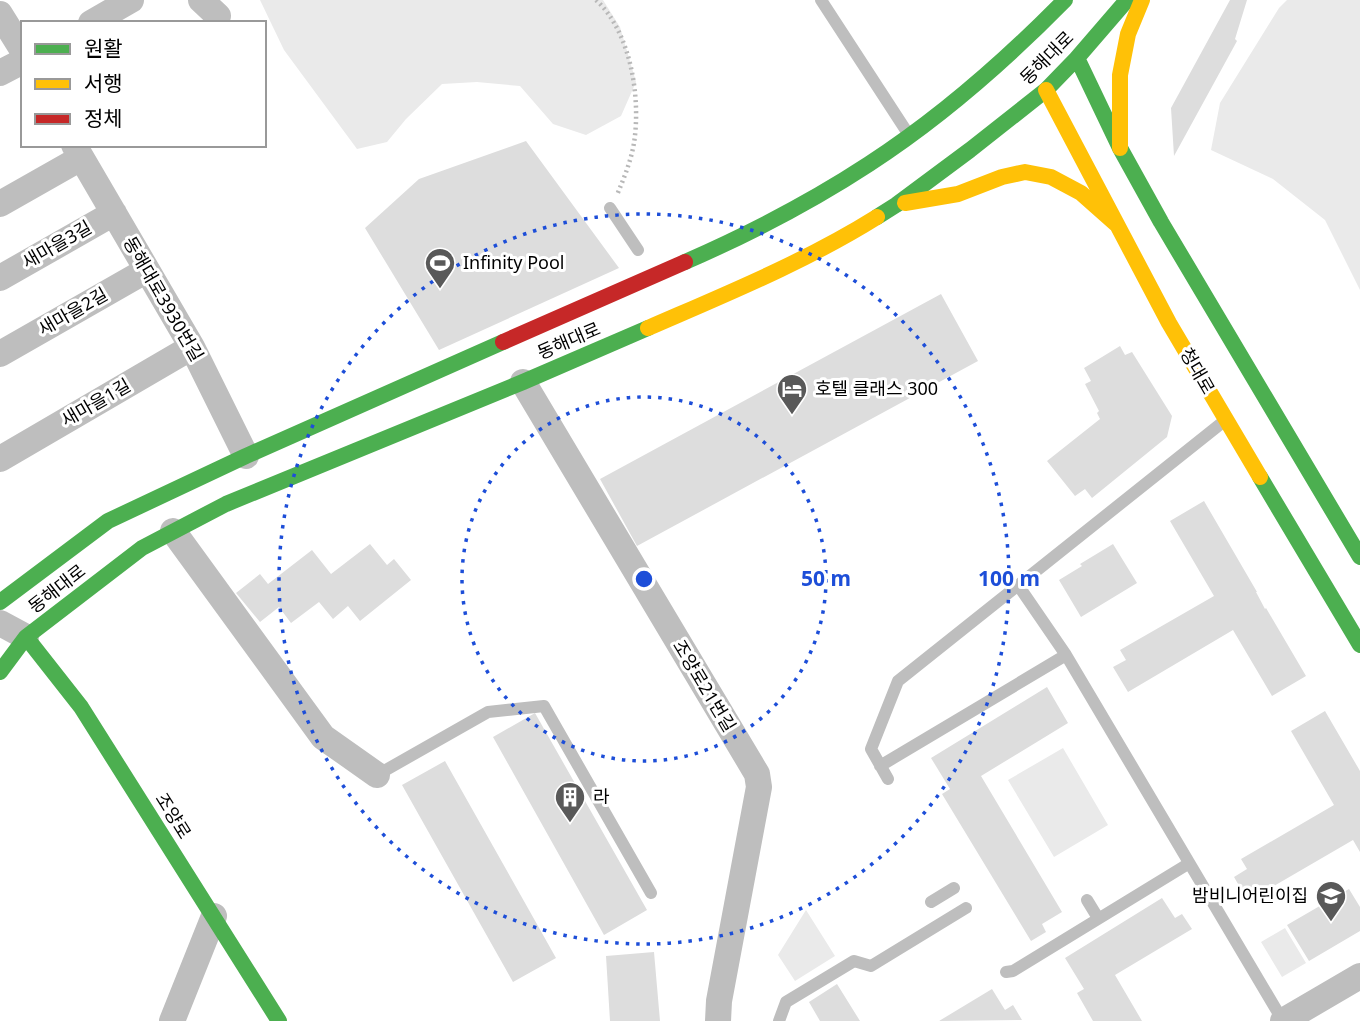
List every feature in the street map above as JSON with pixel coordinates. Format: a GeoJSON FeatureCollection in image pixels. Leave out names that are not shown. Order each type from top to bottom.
{"type":"FeatureCollection","features":[{"type":"Feature","properties":{"kind":"main road","name":"동해대로"},"geometry":{"type":"LineString","coordinates":[[0,602],[108,521],[246,456],[734,240],[783,215],[870,164],[1025,50],[1055,20],[1065,0]]}},
{"type":"Feature","properties":{"kind":"main road","name":"동해대로"},"geometry":{"type":"LineString","coordinates":[[0,672],[26,637],[142,548],[173,531],[263,488],[523,382],[806,258],[845,237],[896,205],[970,150],[1043,84],[1126,0]]}},
{"type":"Feature","properties":{"kind":"main road"},"geometry":{"type":"LineString","coordinates":[[1120,148],[1120,75],[1128,34],[1142,0]]}},
{"type":"Feature","properties":{"kind":"main road"},"geometry":{"type":"LineString","coordinates":[[1074,52],[1120,148],[1258,396],[1360,557]]}},
{"type":"Feature","properties":{"kind":"main road","name":"청대로"},"geometry":{"type":"LineString","coordinates":[[1043,84],[1169,323],[1231,417],[1360,645]]}},
{"type":"Feature","properties":{"kind":"main road"},"geometry":{"type":"LineString","coordinates":[[896,205],[958,194],[1002,177],[1025,172],[1051,177],[1081,193],[1116,224]]}},
{"type":"Feature","properties":{"kind":"main road","name":"조양로"},"geometry":{"type":"LineString","coordinates":[[26,637],[81,707],[279,1021]]}},
{"type":"Feature","properties":{"kind":"street"},"geometry":{"type":"LineString","coordinates":[[94,21],[131,0]]}},
{"type":"Feature","properties":{"kind":"street"},"geometry":{"type":"LineString","coordinates":[[0,14],[21,48]]}},
{"type":"Feature","properties":{"kind":"street"},"geometry":{"type":"LineString","coordinates":[[0,74],[21,62]]}},
{"type":"Feature","properties":{"kind":"street"},"geometry":{"type":"LineString","coordinates":[[0,204],[78,152]]}},
{"type":"Feature","properties":{"kind":"street","name":"동해대로3930번길"},"geometry":{"type":"LineString","coordinates":[[78,152],[192,347],[246,456]]}},
{"type":"Feature","properties":{"kind":"street","name":"새마을3길"},"geometry":{"type":"LineString","coordinates":[[0,278],[114,213]]}},
{"type":"Feature","properties":{"kind":"street","name":"새마을2길"},"geometry":{"type":"LineString","coordinates":[[0,354],[147,270]]}},
{"type":"Feature","properties":{"kind":"street","name":"새마을1길"},"geometry":{"type":"LineString","coordinates":[[0,459],[192,347]]}},
{"type":"Feature","properties":{"kind":"street","name":"조양로21번길"},"geometry":{"type":"LineString","coordinates":[[523,382],[757,774],[759,786],[719,1001],[718,1021]]}},
{"type":"Feature","properties":{"kind":"street"},"geometry":{"type":"LineString","coordinates":[[173,531],[323,737],[377,775]]}},
{"type":"Feature","properties":{"kind":"street"},"geometry":{"type":"LineString","coordinates":[[0,624],[26,637]]}},
{"type":"Feature","properties":{"kind":"street"},"geometry":{"type":"LineString","coordinates":[[172,1021],[214,916]]}},
{"type":"Feature","properties":{"kind":"street"},"geometry":{"type":"LineString","coordinates":[[1283,1021],[1360,976]]}},
{"type":"Feature","properties":{"kind":"lane"},"geometry":{"type":"LineString","coordinates":[[821,0],[909,135]]}},
{"type":"Feature","properties":{"kind":"lane"},"geometry":{"type":"LineString","coordinates":[[610,208],[638,250]]}},
{"type":"Feature","properties":{"kind":"lane"},"geometry":{"type":"LineString","coordinates":[[888,779],[871,749],[898,681],[1231,417]]}},
{"type":"Feature","properties":{"kind":"lane"},"geometry":{"type":"LineString","coordinates":[[1018,585],[1066,655],[1283,1021]]}},
{"type":"Feature","properties":{"kind":"lane"},"geometry":{"type":"LineString","coordinates":[[880,766],[1066,655]]}},
{"type":"Feature","properties":{"kind":"lane"},"geometry":{"type":"LineString","coordinates":[[377,775],[488,712],[544,706],[651,893]]}},
{"type":"Feature","properties":{"kind":"lane"},"geometry":{"type":"LineString","coordinates":[[1006,972],[1013,971],[1188,864]]}},
{"type":"Feature","properties":{"kind":"lane"},"geometry":{"type":"LineString","coordinates":[[931,902],[954,888]]}},
{"type":"Feature","properties":{"kind":"lane"},"geometry":{"type":"LineString","coordinates":[[1087,900],[1098,918]]}},
{"type":"Feature","properties":{"kind":"lane"},"geometry":{"type":"LineString","coordinates":[[779,1021],[786,1002],[854,961],[871,966],[966,908]]}},
{"type":"Feature","properties":{"kind":"path"},"geometry":{"type":"LineString","coordinates":[[596,0],[618,28],[625,46],[634,91],[634,141],[628,170],[610,208]]}},
{"type":"Feature","properties":{"kind":"shaded area"},"geometry":{"type":"Polygon","coordinates":[[[260,0],[603,0],[620,27],[636,82],[621,116],[586,135],[553,124],[520,86],[477,82],[442,84],[387,142],[357,149],[284,50],[260,0]]]}},
{"type":"Feature","properties":{"kind":"shaded area"},"geometry":{"type":"Polygon","coordinates":[[[1287,0],[1360,0],[1360,290],[1325,220],[1273,179],[1211,150],[1220,103],[1279,8],[1287,0]]]}},
{"type":"Feature","properties":{"kind":"shaded area"},"geometry":{"type":"Polygon","coordinates":[[[1063,748],[1108,825],[1054,857],[1008,780],[1063,748]]]}},
{"type":"Feature","properties":{"kind":"shaded area"},"geometry":{"type":"Polygon","coordinates":[[[806,910],[835,956],[795,981],[778,955],[806,910]]]}},
{"type":"Feature","properties":{"kind":"shaded area"},"geometry":{"type":"Polygon","coordinates":[[[1285,928],[1306,963],[1282,977],[1261,942],[1285,928]]]}},
{"type":"Feature","properties":{"kind":"building"},"geometry":{"type":"Polygon","coordinates":[[[1230,0],[1247,0],[1235,39],[1237,41],[1174,156],[1171,108],[1230,0]]]}},
{"type":"Feature","properties":{"kind":"building"},"geometry":{"type":"Polygon","coordinates":[[[526,141],[619,268],[439,350],[365,228],[419,179],[526,141]]]}},
{"type":"Feature","properties":{"kind":"building"},"geometry":{"type":"Polygon","coordinates":[[[941,294],[978,361],[637,546],[600,479],[941,294]]]}},
{"type":"Feature","properties":{"kind":"building"},"geometry":{"type":"Polygon","coordinates":[[[1120,346],[1125,355],[1132,352],[1172,416],[1167,437],[1092,498],[1085,489],[1075,496],[1047,461],[1100,419],[1097,413],[1099,411],[1085,384],[1091,381],[1084,368],[1120,346]]]}},
{"type":"Feature","properties":{"kind":"building"},"geometry":{"type":"Polygon","coordinates":[[[1204,501],[1306,676],[1272,696],[1233,630],[1128,692],[1113,667],[1126,660],[1120,650],[1214,596],[1170,521],[1204,501]]]}},
{"type":"Feature","properties":{"kind":"building"},"geometry":{"type":"Polygon","coordinates":[[[370,544],[387,565],[394,559],[411,580],[360,621],[348,606],[333,619],[319,602],[291,623],[279,607],[260,622],[236,593],[260,574],[268,584],[312,550],[331,574],[370,544]]]}},
{"type":"Feature","properties":{"kind":"building"},"geometry":{"type":"Polygon","coordinates":[[[1113,544],[1137,583],[1081,617],[1059,580],[1113,544]]]}},
{"type":"Feature","properties":{"kind":"building"},"geometry":{"type":"Polygon","coordinates":[[[1047,687],[1068,723],[981,776],[1062,912],[1042,924],[1046,932],[1031,941],[942,794],[950,789],[931,758],[1047,687]]]}},
{"type":"Feature","properties":{"kind":"building"},"geometry":{"type":"Polygon","coordinates":[[[1325,711],[1360,771],[1360,852],[1353,840],[1248,901],[1234,877],[1247,869],[1241,859],[1334,805],[1291,731],[1325,711]]]}},
{"type":"Feature","properties":{"kind":"building","name":"라"},"geometry":{"type":"Polygon","coordinates":[[[535,713],[647,910],[604,935],[493,737],[535,713]]]}},
{"type":"Feature","properties":{"kind":"building"},"geometry":{"type":"Polygon","coordinates":[[[445,761],[556,958],[513,982],[402,785],[445,761]]]}},
{"type":"Feature","properties":{"kind":"building"},"geometry":{"type":"Polygon","coordinates":[[[1349,889],[1360,907],[1360,931],[1309,961],[1287,925],[1349,889]]]}},
{"type":"Feature","properties":{"kind":"building"},"geometry":{"type":"Polygon","coordinates":[[[1162,898],[1175,918],[1182,914],[1192,929],[1115,975],[1142,1021],[1093,1021],[1077,993],[1084,989],[1065,958],[1162,898]]]}},
{"type":"Feature","properties":{"kind":"building"},"geometry":{"type":"Polygon","coordinates":[[[654,952],[660,1021],[610,1021],[606,956],[654,952]]]}},
{"type":"Feature","properties":{"kind":"building"},"geometry":{"type":"Polygon","coordinates":[[[837,984],[860,1021],[820,1021],[809,1002],[837,984]]]}},
{"type":"Feature","properties":{"kind":"building"},"geometry":{"type":"Polygon","coordinates":[[[992,989],[1005,1010],[1013,1005],[1022,1020],[939,1021],[992,989]]]}},
{"type":"Feature","properties":{"kind":"traffic: fast"},"geometry":{"type":"LineString","coordinates":[[685,262],[802,204],[895,146],[972,87],[1065,0]]}},
{"type":"Feature","properties":{"kind":"traffic: fast"},"geometry":{"type":"LineString","coordinates":[[877,217],[970,150],[1046,90],[1127,0]]}},
{"type":"Feature","properties":{"kind":"traffic: fast"},"geometry":{"type":"LineString","coordinates":[[1077,58],[1120,148],[1161,222],[1360,557]]}},
{"type":"Feature","properties":{"kind":"traffic: fast"},"geometry":{"type":"LineString","coordinates":[[0,672],[26,637],[142,548],[226,504],[648,328]]}},
{"type":"Feature","properties":{"kind":"traffic: fast"},"geometry":{"type":"LineString","coordinates":[[0,602],[108,521],[246,456],[503,342]]}},
{"type":"Feature","properties":{"kind":"traffic: fast"},"geometry":{"type":"LineString","coordinates":[[1260,477],[1360,645]]}},
{"type":"Feature","properties":{"kind":"traffic: fast"},"geometry":{"type":"LineString","coordinates":[[26,637],[81,707],[279,1021]]}},
{"type":"Feature","properties":{"kind":"traffic: slow"},"geometry":{"type":"LineString","coordinates":[[1120,148],[1120,75],[1128,34],[1142,0]]}},
{"type":"Feature","properties":{"kind":"traffic: slow"},"geometry":{"type":"LineString","coordinates":[[1046,90],[1169,323],[1260,477]]}},
{"type":"Feature","properties":{"kind":"traffic: slow"},"geometry":{"type":"LineString","coordinates":[[905,203],[958,194],[1002,177],[1025,172],[1051,177],[1081,193],[1116,224]]}},
{"type":"Feature","properties":{"kind":"traffic: slow"},"geometry":{"type":"LineString","coordinates":[[648,328],[793,263],[877,217]]}},
{"type":"Feature","properties":{"kind":"traffic: jam"},"geometry":{"type":"LineString","coordinates":[[503,342],[685,262]]}},
{"type":"Feature","properties":{"kind":"place","name":"Infinity Pool"},"geometry":{"type":"Point","coordinates":[440,290]}},
{"type":"Feature","properties":{"kind":"place","name":"호텔 클래스 300"},"geometry":{"type":"Point","coordinates":[792,416]}},
{"type":"Feature","properties":{"kind":"place","name":"라"},"geometry":{"type":"Point","coordinates":[570,824]}},
{"type":"Feature","properties":{"kind":"place","name":"밤비니어린이집"},"geometry":{"type":"Point","coordinates":[1331,923]}}]}
